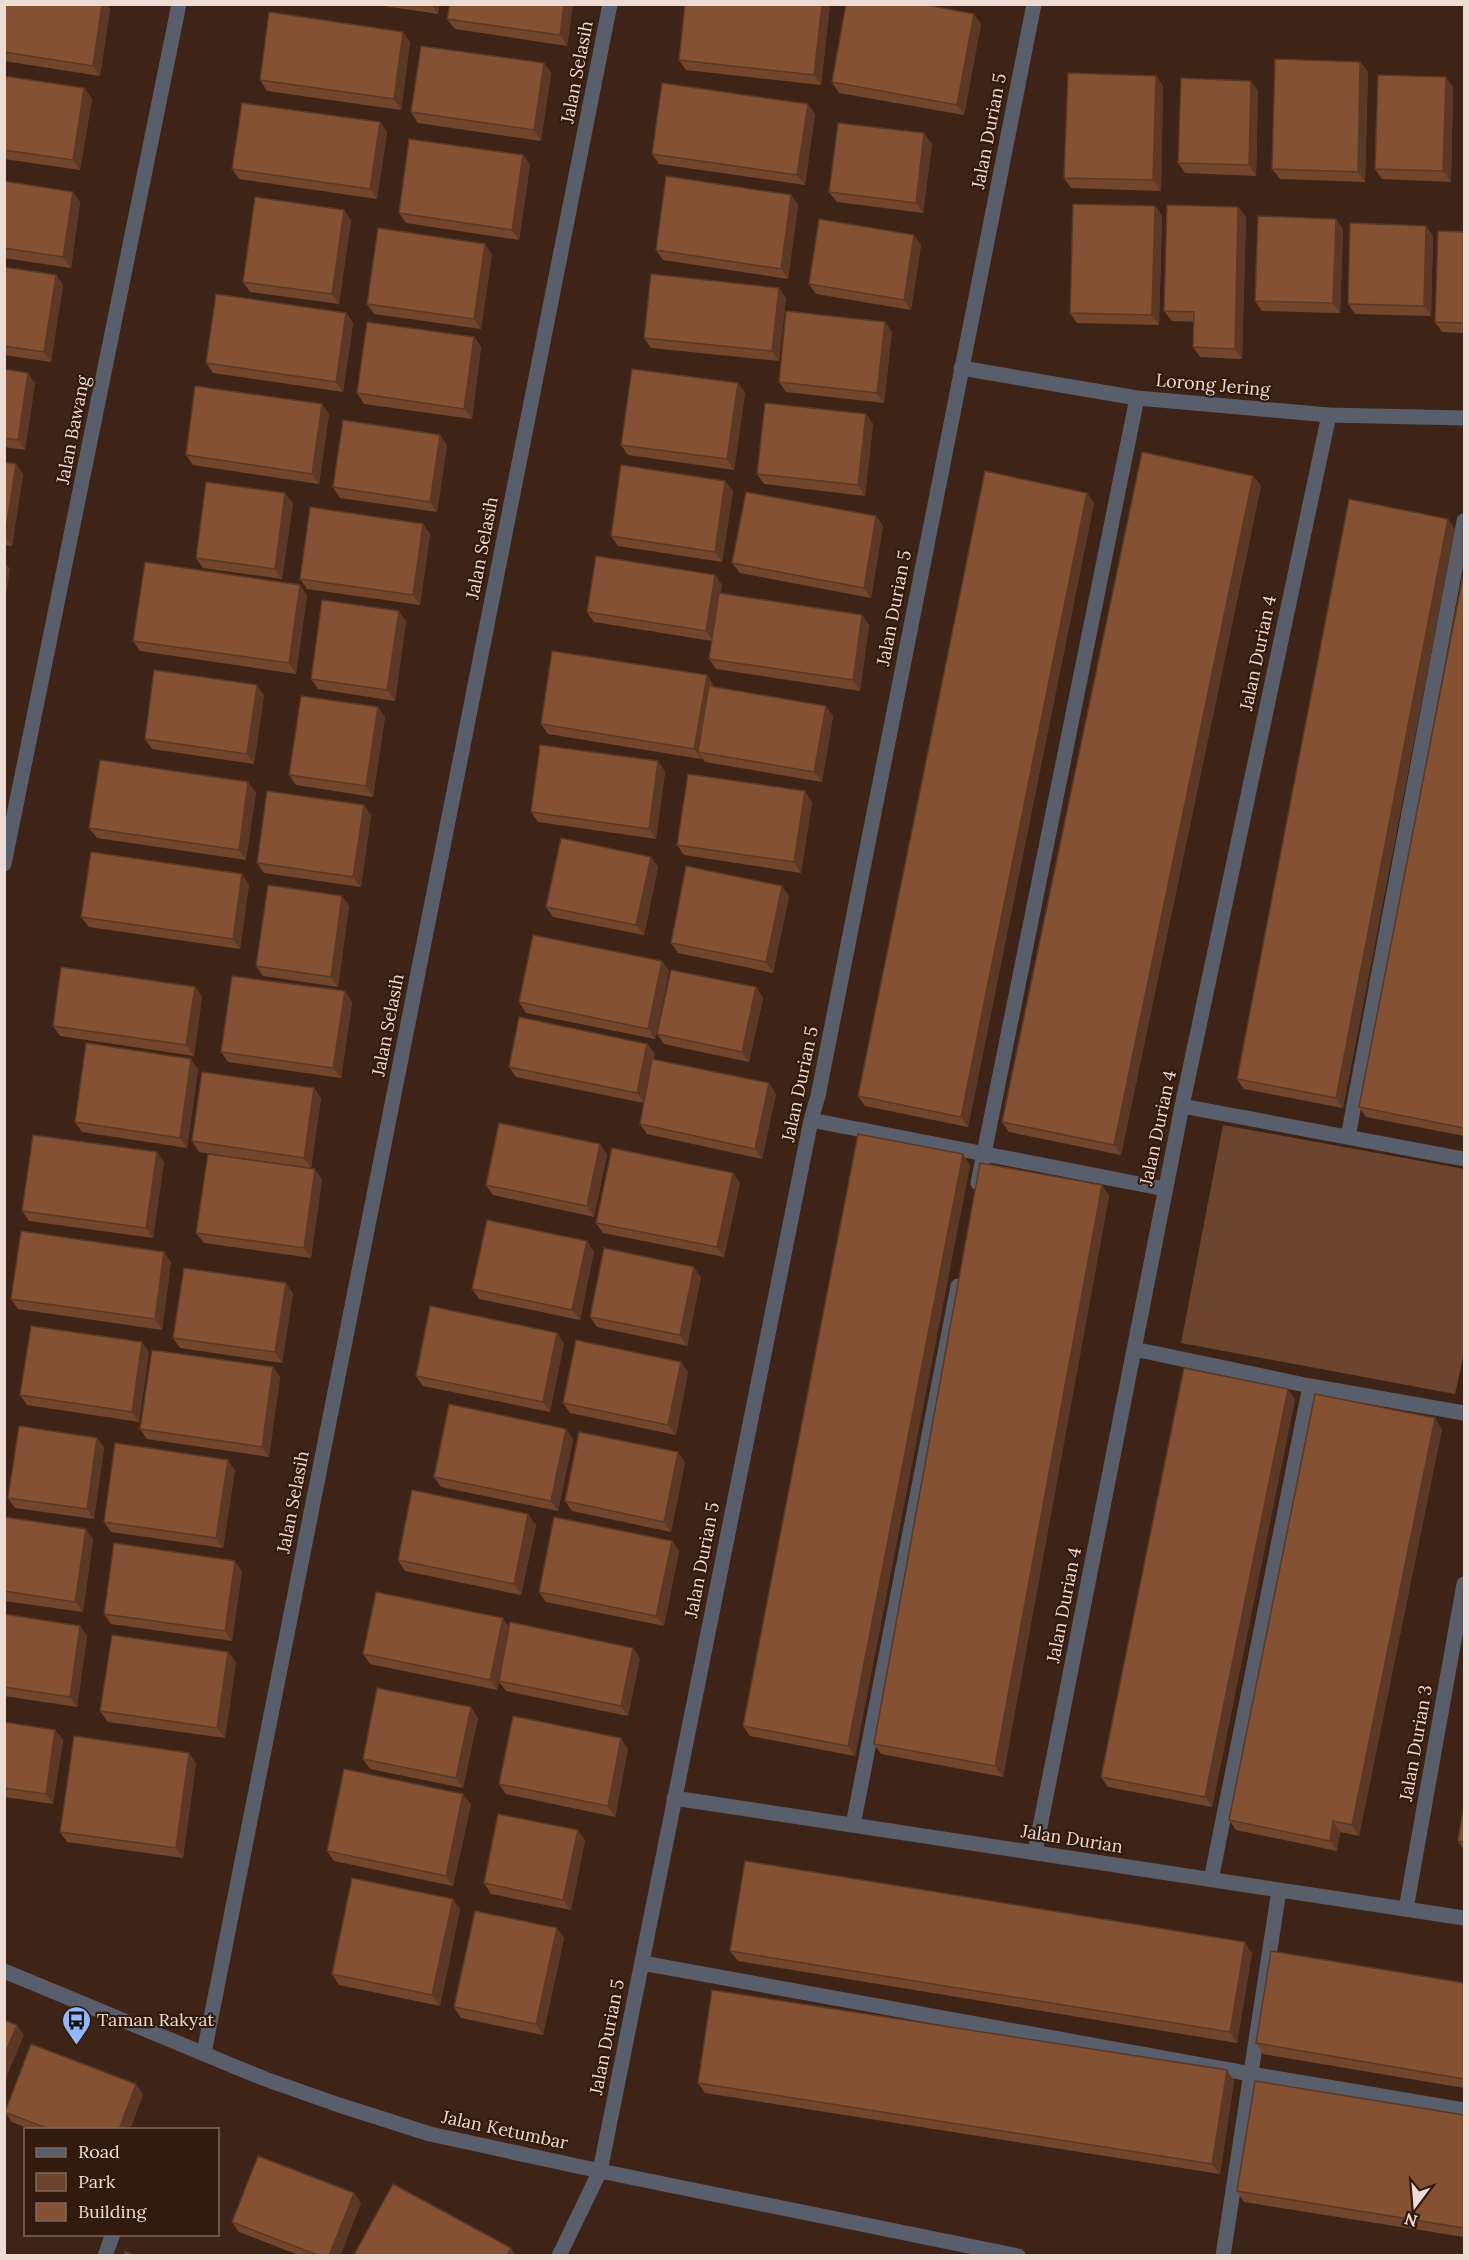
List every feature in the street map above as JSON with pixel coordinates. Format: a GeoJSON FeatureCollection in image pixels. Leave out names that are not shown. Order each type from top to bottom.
{"type":"FeatureCollection","features":[{"type":"Feature","properties":{"kind":"street","name":"Jalan Bawang"},"geometry":{"type":"LineString","coordinates":[[4,864],[179,4]]}},
{"type":"Feature","properties":{"kind":"street","name":"Jalan Selasih"},"geometry":{"type":"LineString","coordinates":[[204,2053],[610,4]]}},
{"type":"Feature","properties":{"kind":"street","name":"Jalan Durian 5"},"geometry":{"type":"LineString","coordinates":[[559,2256],[600,2171],[811,1120],[818,1096],[1034,4]]}},
{"type":"Feature","properties":{"kind":"street","name":"Lorong Jering"},"geometry":{"type":"LineString","coordinates":[[961,368],[1137,399],[1329,415],[1464,418]]}},
{"type":"Feature","properties":{"kind":"street"},"geometry":{"type":"LineString","coordinates":[[975,1200],[1137,399]]}},
{"type":"Feature","properties":{"kind":"street","name":"Jalan Durian 4"},"geometry":{"type":"LineString","coordinates":[[1035,1852],[1165,1189],[1329,415]]}},
{"type":"Feature","properties":{"kind":"street"},"geometry":{"type":"LineString","coordinates":[[1348,1137],[1464,521]]}},
{"type":"Feature","properties":{"kind":"street"},"geometry":{"type":"LineString","coordinates":[[1182,1106],[1464,1159]]}},
{"type":"Feature","properties":{"kind":"street"},"geometry":{"type":"LineString","coordinates":[[811,1120],[1165,1189]]}},
{"type":"Feature","properties":{"kind":"street"},"geometry":{"type":"LineString","coordinates":[[853,1825],[961,1269]]}},
{"type":"Feature","properties":{"kind":"street"},"geometry":{"type":"LineString","coordinates":[[1134,1349],[1310,1386],[1464,1413]]}},
{"type":"Feature","properties":{"kind":"street"},"geometry":{"type":"LineString","coordinates":[[1211,1880],[1310,1386]]}},
{"type":"Feature","properties":{"kind":"street","name":"Jalan Durian 3"},"geometry":{"type":"LineString","coordinates":[[1406,1909],[1464,1584]]}},
{"type":"Feature","properties":{"kind":"street","name":"Jalan Durian"},"geometry":{"type":"LineString","coordinates":[[674,1798],[1464,1918]]}},
{"type":"Feature","properties":{"kind":"street"},"geometry":{"type":"LineString","coordinates":[[1223,2256],[1279,1890]]}},
{"type":"Feature","properties":{"kind":"street"},"geometry":{"type":"LineString","coordinates":[[642,1963],[1251,2074],[1464,2110]]}},
{"type":"Feature","properties":{"kind":"street","name":"Jalan Ketumbar"},"geometry":{"type":"LineString","coordinates":[[4,1971],[265,2079],[430,2134],[993,2253],[1018,2256]]}},
{"type":"Feature","properties":{"kind":"street"},"geometry":{"type":"LineString","coordinates":[[105,2256],[113,2236]]}},
{"type":"Feature","properties":{"kind":"green space"},"geometry":{"type":"Polygon","coordinates":[[[1223,1125],[1464,1169],[1464,1353],[1455,1394],[1181,1343],[1223,1125]]]}},
{"type":"Feature","properties":{"kind":"building"},"geometry":{"type":"Polygon","coordinates":[[[4,4],[102,4],[93,66],[4,52],[4,4]]]}},
{"type":"Feature","properties":{"kind":"building"},"geometry":{"type":"Polygon","coordinates":[[[450,4],[564,4],[560,35],[447,19],[450,4]]]}},
{"type":"Feature","properties":{"kind":"building"},"geometry":{"type":"Polygon","coordinates":[[[685,4],[822,4],[814,75],[679,60],[685,4]]]}},
{"type":"Feature","properties":{"kind":"building"},"geometry":{"type":"Polygon","coordinates":[[[846,4],[922,4],[974,14],[957,105],[832,82],[846,4]]]}},
{"type":"Feature","properties":{"kind":"building"},"geometry":{"type":"Polygon","coordinates":[[[269,12],[403,32],[394,99],[260,80],[269,12]]]}},
{"type":"Feature","properties":{"kind":"building"},"geometry":{"type":"Polygon","coordinates":[[[421,46],[544,63],[534,130],[411,112],[421,46]]]}},
{"type":"Feature","properties":{"kind":"building"},"geometry":{"type":"Polygon","coordinates":[[[1275,59],[1360,62],[1358,172],[1272,169],[1275,59]]]}},
{"type":"Feature","properties":{"kind":"building"},"geometry":{"type":"Polygon","coordinates":[[[1068,73],[1156,76],[1153,180],[1064,178],[1068,73]]]}},
{"type":"Feature","properties":{"kind":"building"},"geometry":{"type":"Polygon","coordinates":[[[1378,75],[1446,77],[1443,171],[1375,169],[1378,75]]]}},
{"type":"Feature","properties":{"kind":"building"},"geometry":{"type":"Polygon","coordinates":[[[4,76],[84,88],[73,160],[4,150],[4,76]]]}},
{"type":"Feature","properties":{"kind":"building"},"geometry":{"type":"Polygon","coordinates":[[[1181,78],[1251,81],[1249,165],[1178,163],[1181,78]]]}},
{"type":"Feature","properties":{"kind":"building"},"geometry":{"type":"Polygon","coordinates":[[[662,83],[808,104],[797,175],[652,154],[662,83]]]}},
{"type":"Feature","properties":{"kind":"building"},"geometry":{"type":"Polygon","coordinates":[[[242,103],[380,122],[370,189],[232,169],[242,103]]]}},
{"type":"Feature","properties":{"kind":"building"},"geometry":{"type":"Polygon","coordinates":[[[838,123],[924,133],[916,203],[829,192],[838,123]]]}},
{"type":"Feature","properties":{"kind":"building"},"geometry":{"type":"Polygon","coordinates":[[[409,139],[523,155],[512,230],[399,213],[409,139]]]}},
{"type":"Feature","properties":{"kind":"building"},"geometry":{"type":"Polygon","coordinates":[[[666,176],[791,195],[781,269],[656,250],[666,176]]]}},
{"type":"Feature","properties":{"kind":"building"},"geometry":{"type":"Polygon","coordinates":[[[4,181],[73,192],[63,257],[4,248],[4,181]]]}},
{"type":"Feature","properties":{"kind":"building"},"geometry":{"type":"Polygon","coordinates":[[[255,197],[344,210],[332,294],[243,282],[255,197]]]}},
{"type":"Feature","properties":{"kind":"building"},"geometry":{"type":"Polygon","coordinates":[[[1073,204],[1155,206],[1152,315],[1070,313],[1073,204]]]}},
{"type":"Feature","properties":{"kind":"building"},"geometry":{"type":"Polygon","coordinates":[[[1167,205],[1238,207],[1235,349],[1193,347],[1194,312],[1164,311],[1167,205]]]}},
{"type":"Feature","properties":{"kind":"building"},"geometry":{"type":"Polygon","coordinates":[[[1258,216],[1336,219],[1333,303],[1255,301],[1258,216]]]}},
{"type":"Feature","properties":{"kind":"building"},"geometry":{"type":"Polygon","coordinates":[[[819,219],[914,235],[904,300],[809,284],[819,219]]]}},
{"type":"Feature","properties":{"kind":"building"},"geometry":{"type":"Polygon","coordinates":[[[1350,223],[1426,226],[1424,306],[1348,304],[1350,223]]]}},
{"type":"Feature","properties":{"kind":"building"},"geometry":{"type":"Polygon","coordinates":[[[378,228],[485,244],[474,319],[367,304],[378,228]]]}},
{"type":"Feature","properties":{"kind":"building"},"geometry":{"type":"Polygon","coordinates":[[[1438,231],[1464,232],[1464,323],[1435,322],[1438,231]]]}},
{"type":"Feature","properties":{"kind":"building"},"geometry":{"type":"Polygon","coordinates":[[[4,267],[56,275],[44,352],[4,346],[4,267]]]}},
{"type":"Feature","properties":{"kind":"building"},"geometry":{"type":"Polygon","coordinates":[[[651,274],[779,288],[772,351],[644,338],[651,274]]]}},
{"type":"Feature","properties":{"kind":"building"},"geometry":{"type":"Polygon","coordinates":[[[216,294],[346,313],[336,382],[206,363],[216,294]]]}},
{"type":"Feature","properties":{"kind":"building"},"geometry":{"type":"Polygon","coordinates":[[[786,311],[885,322],[877,393],[779,382],[786,311]]]}},
{"type":"Feature","properties":{"kind":"building"},"geometry":{"type":"Polygon","coordinates":[[[367,322],[474,337],[464,409],[357,393],[367,322]]]}},
{"type":"Feature","properties":{"kind":"building"},"geometry":{"type":"Polygon","coordinates":[[[4,369],[28,373],[18,440],[4,438],[4,369]]]}},
{"type":"Feature","properties":{"kind":"building"},"geometry":{"type":"Polygon","coordinates":[[[632,369],[738,383],[727,459],[621,445],[632,369]]]}},
{"type":"Feature","properties":{"kind":"building"},"geometry":{"type":"Polygon","coordinates":[[[195,386],[322,404],[312,474],[186,455],[195,386]]]}},
{"type":"Feature","properties":{"kind":"building"},"geometry":{"type":"Polygon","coordinates":[[[765,403],[866,414],[858,485],[757,474],[765,403]]]}},
{"type":"Feature","properties":{"kind":"building"},"geometry":{"type":"Polygon","coordinates":[[[343,420],[440,435],[430,502],[333,487],[343,420]]]}},
{"type":"Feature","properties":{"kind":"building"},"geometry":{"type":"Polygon","coordinates":[[[1142,452],[1253,476],[1114,1145],[1002,1122],[1142,452]]]}},
{"type":"Feature","properties":{"kind":"building"},"geometry":{"type":"Polygon","coordinates":[[[4,462],[16,464],[5,536],[4,536],[4,462]]]}},
{"type":"Feature","properties":{"kind":"building"},"geometry":{"type":"Polygon","coordinates":[[[621,465],[725,481],[715,552],[611,536],[621,465]]]}},
{"type":"Feature","properties":{"kind":"building"},"geometry":{"type":"Polygon","coordinates":[[[985,471],[1087,493],[961,1117],[858,1096],[985,471]]]}},
{"type":"Feature","properties":{"kind":"building"},"geometry":{"type":"Polygon","coordinates":[[[206,482],[285,493],[275,569],[196,558],[206,482]]]}},
{"type":"Feature","properties":{"kind":"building"},"geometry":{"type":"Polygon","coordinates":[[[746,492],[876,516],[864,588],[732,563],[746,492]]]}},
{"type":"Feature","properties":{"kind":"building"},"geometry":{"type":"Polygon","coordinates":[[[1349,499],[1448,519],[1336,1098],[1237,1079],[1349,499]]]}},
{"type":"Feature","properties":{"kind":"building"},"geometry":{"type":"Polygon","coordinates":[[[310,507],[423,524],[413,595],[300,579],[310,507]]]}},
{"type":"Feature","properties":{"kind":"building"},"geometry":{"type":"Polygon","coordinates":[[[596,556],[715,575],[706,631],[587,612],[596,556]]]}},
{"type":"Feature","properties":{"kind":"building"},"geometry":{"type":"Polygon","coordinates":[[[145,562],[300,585],[289,663],[133,641],[145,562]]]}},
{"type":"Feature","properties":{"kind":"building"},"geometry":{"type":"Polygon","coordinates":[[[1464,571],[1464,1128],[1359,1107],[1464,571]]]}},
{"type":"Feature","properties":{"kind":"building"},"geometry":{"type":"Polygon","coordinates":[[[719,593],[862,615],[853,680],[709,659],[719,593]]]}},
{"type":"Feature","properties":{"kind":"building"},"geometry":{"type":"Polygon","coordinates":[[[322,600],[399,611],[387,690],[311,679],[322,600]]]}},
{"type":"Feature","properties":{"kind":"building"},"geometry":{"type":"Polygon","coordinates":[[[552,651],[707,675],[694,749],[541,724],[552,651]]]}},
{"type":"Feature","properties":{"kind":"building"},"geometry":{"type":"Polygon","coordinates":[[[154,670],[257,685],[247,754],[145,739],[154,670]]]}},
{"type":"Feature","properties":{"kind":"building"},"geometry":{"type":"Polygon","coordinates":[[[709,686],[826,706],[814,772],[698,752],[709,686]]]}},
{"type":"Feature","properties":{"kind":"building"},"geometry":{"type":"Polygon","coordinates":[[[301,696],[378,707],[366,786],[289,775],[301,696]]]}},
{"type":"Feature","properties":{"kind":"building"},"geometry":{"type":"Polygon","coordinates":[[[540,745],[658,761],[649,829],[531,812],[540,745]]]}},
{"type":"Feature","properties":{"kind":"building"},"geometry":{"type":"Polygon","coordinates":[[[100,760],[248,782],[239,850],[89,828],[100,760]]]}},
{"type":"Feature","properties":{"kind":"building"},"geometry":{"type":"Polygon","coordinates":[[[688,774],[805,791],[794,862],[677,845],[688,774]]]}},
{"type":"Feature","properties":{"kind":"building"},"geometry":{"type":"Polygon","coordinates":[[[267,791],[364,805],[353,877],[257,863],[267,791]]]}},
{"type":"Feature","properties":{"kind":"building"},"geometry":{"type":"Polygon","coordinates":[[[561,838],[651,857],[636,925],[546,907],[561,838]]]}},
{"type":"Feature","properties":{"kind":"building"},"geometry":{"type":"Polygon","coordinates":[[[91,852],[242,874],[233,939],[81,917],[91,852]]]}},
{"type":"Feature","properties":{"kind":"building"},"geometry":{"type":"Polygon","coordinates":[[[686,866],[782,886],[766,962],[671,943],[686,866]]]}},
{"type":"Feature","properties":{"kind":"building"},"geometry":{"type":"Polygon","coordinates":[[[268,885],[342,896],[331,977],[256,966],[268,885]]]}},
{"type":"Feature","properties":{"kind":"building"},"geometry":{"type":"Polygon","coordinates":[[[533,935],[662,961],[648,1029],[519,1002],[533,935]]]}},
{"type":"Feature","properties":{"kind":"building"},"geometry":{"type":"Polygon","coordinates":[[[61,967],[195,987],[186,1045],[53,1026],[61,967]]]}},
{"type":"Feature","properties":{"kind":"building"},"geometry":{"type":"Polygon","coordinates":[[[671,970],[756,987],[742,1052],[657,1034],[671,970]]]}},
{"type":"Feature","properties":{"kind":"building"},"geometry":{"type":"Polygon","coordinates":[[[232,976],[345,991],[333,1068],[221,1052],[232,976]]]}},
{"type":"Feature","properties":{"kind":"building"},"geometry":{"type":"Polygon","coordinates":[[[519,1017],[647,1044],[637,1093],[509,1067],[519,1017]]]}},
{"type":"Feature","properties":{"kind":"building"},"geometry":{"type":"Polygon","coordinates":[[[86,1043],[191,1059],[180,1138],[75,1122],[86,1043]]]}},
{"type":"Feature","properties":{"kind":"building"},"geometry":{"type":"Polygon","coordinates":[[[652,1059],[769,1083],[755,1149],[640,1124],[652,1059]]]}},
{"type":"Feature","properties":{"kind":"building"},"geometry":{"type":"Polygon","coordinates":[[[202,1072],[314,1088],[304,1158],[192,1141],[202,1072]]]}},
{"type":"Feature","properties":{"kind":"building"},"geometry":{"type":"Polygon","coordinates":[[[499,1123],[600,1144],[587,1206],[486,1185],[499,1123]]]}},
{"type":"Feature","properties":{"kind":"building"},"geometry":{"type":"Polygon","coordinates":[[[858,1134],[963,1154],[848,1746],[743,1726],[858,1134]]]}},
{"type":"Feature","properties":{"kind":"building"},"geometry":{"type":"Polygon","coordinates":[[[33,1135],[157,1152],[146,1228],[22,1211],[33,1135]]]}},
{"type":"Feature","properties":{"kind":"building"},"geometry":{"type":"Polygon","coordinates":[[[612,1148],[733,1173],[717,1247],[596,1223],[612,1148]]]}},
{"type":"Feature","properties":{"kind":"building"},"geometry":{"type":"Polygon","coordinates":[[[208,1154],[315,1169],[304,1248],[196,1233],[208,1154]]]}},
{"type":"Feature","properties":{"kind":"building"},"geometry":{"type":"Polygon","coordinates":[[[980,1163],[1102,1185],[995,1766],[874,1744],[980,1163]]]}},
{"type":"Feature","properties":{"kind":"building"},"geometry":{"type":"Polygon","coordinates":[[[487,1220],[587,1241],[572,1310],[472,1289],[487,1220]]]}},
{"type":"Feature","properties":{"kind":"building"},"geometry":{"type":"Polygon","coordinates":[[[21,1231],[164,1252],[155,1319],[11,1299],[21,1231]]]}},
{"type":"Feature","properties":{"kind":"building"},"geometry":{"type":"Polygon","coordinates":[[[604,1248],[694,1267],[680,1335],[590,1317],[604,1248]]]}},
{"type":"Feature","properties":{"kind":"building"},"geometry":{"type":"Polygon","coordinates":[[[184,1268],[286,1283],[275,1352],[173,1338],[184,1268]]]}},
{"type":"Feature","properties":{"kind":"building"},"geometry":{"type":"Polygon","coordinates":[[[430,1306],[557,1333],[543,1402],[416,1376],[430,1306]]]}},
{"type":"Feature","properties":{"kind":"building"},"geometry":{"type":"Polygon","coordinates":[[[31,1326],[142,1342],[132,1412],[20,1395],[31,1326]]]}},
{"type":"Feature","properties":{"kind":"building"},"geometry":{"type":"Polygon","coordinates":[[[576,1340],[681,1362],[668,1425],[563,1403],[576,1340]]]}},
{"type":"Feature","properties":{"kind":"building"},"geometry":{"type":"Polygon","coordinates":[[[152,1350],[273,1367],[262,1447],[140,1429],[152,1350]]]}},
{"type":"Feature","properties":{"kind":"building"},"geometry":{"type":"Polygon","coordinates":[[[1184,1368],[1288,1389],[1205,1797],[1101,1777],[1184,1368]]]}},
{"type":"Feature","properties":{"kind":"building"},"geometry":{"type":"Polygon","coordinates":[[[1315,1394],[1435,1418],[1352,1825],[1333,1821],[1330,1841],[1229,1820],[1315,1394]]]}},
{"type":"Feature","properties":{"kind":"building"},"geometry":{"type":"Polygon","coordinates":[[[449,1404],[566,1429],[551,1501],[434,1477],[449,1404]]]}},
{"type":"Feature","properties":{"kind":"building"},"geometry":{"type":"Polygon","coordinates":[[[19,1426],[97,1438],[87,1509],[8,1498],[19,1426]]]}},
{"type":"Feature","properties":{"kind":"building"},"geometry":{"type":"Polygon","coordinates":[[[579,1432],[678,1452],[664,1522],[565,1501],[579,1432]]]}},
{"type":"Feature","properties":{"kind":"building"},"geometry":{"type":"Polygon","coordinates":[[[115,1443],[228,1460],[216,1538],[104,1522],[115,1443]]]}},
{"type":"Feature","properties":{"kind":"building"},"geometry":{"type":"Polygon","coordinates":[[[412,1490],[528,1514],[514,1584],[398,1560],[412,1490]]]}},
{"type":"Feature","properties":{"kind":"building"},"geometry":{"type":"Polygon","coordinates":[[[4,1517],[86,1529],[75,1602],[4,1591],[4,1517]]]}},
{"type":"Feature","properties":{"kind":"building"},"geometry":{"type":"Polygon","coordinates":[[[554,1517],[672,1541],[656,1616],[539,1592],[554,1517]]]}},
{"type":"Feature","properties":{"kind":"building"},"geometry":{"type":"Polygon","coordinates":[[[114,1543],[235,1561],[225,1631],[104,1614],[114,1543]]]}},
{"type":"Feature","properties":{"kind":"building"},"geometry":{"type":"Polygon","coordinates":[[[376,1592],[503,1618],[490,1680],[363,1654],[376,1592]]]}},
{"type":"Feature","properties":{"kind":"building"},"geometry":{"type":"Polygon","coordinates":[[[4,1614],[80,1626],[70,1697],[4,1687],[4,1614]]]}},
{"type":"Feature","properties":{"kind":"building"},"geometry":{"type":"Polygon","coordinates":[[[510,1622],[633,1648],[621,1706],[499,1681],[510,1622]]]}},
{"type":"Feature","properties":{"kind":"building"},"geometry":{"type":"Polygon","coordinates":[[[112,1635],[228,1652],[217,1728],[100,1711],[112,1635]]]}},
{"type":"Feature","properties":{"kind":"building"},"geometry":{"type":"Polygon","coordinates":[[[377,1688],[471,1707],[456,1778],[363,1759],[377,1688]]]}},
{"type":"Feature","properties":{"kind":"building"},"geometry":{"type":"Polygon","coordinates":[[[513,1716],[621,1738],[608,1806],[499,1784],[513,1716]]]}},
{"type":"Feature","properties":{"kind":"building"},"geometry":{"type":"Polygon","coordinates":[[[4,1722],[55,1730],[46,1794],[4,1788],[4,1722]]]}},
{"type":"Feature","properties":{"kind":"building"},"geometry":{"type":"Polygon","coordinates":[[[74,1736],[189,1753],[176,1848],[60,1832],[74,1736]]]}},
{"type":"Feature","properties":{"kind":"building"},"geometry":{"type":"Polygon","coordinates":[[[344,1769],[463,1794],[446,1876],[327,1851],[344,1769]]]}},
{"type":"Feature","properties":{"kind":"building"},"geometry":{"type":"Polygon","coordinates":[[[1464,1804],[1464,1842],[1458,1841],[1464,1804]]]}},
{"type":"Feature","properties":{"kind":"building"},"geometry":{"type":"Polygon","coordinates":[[[498,1814],[578,1830],[563,1900],[484,1883],[498,1814]]]}},
{"type":"Feature","properties":{"kind":"building"},"geometry":{"type":"Polygon","coordinates":[[[745,1861],[1245,1942],[1230,2032],[730,1951],[745,1861]]]}},
{"type":"Feature","properties":{"kind":"building"},"geometry":{"type":"Polygon","coordinates":[[[352,1878],[453,1899],[432,1995],[332,1974],[352,1878]]]}},
{"type":"Feature","properties":{"kind":"building"},"geometry":{"type":"Polygon","coordinates":[[[475,1911],[557,1928],[536,2024],[454,2007],[475,1911]]]}},
{"type":"Feature","properties":{"kind":"building"},"geometry":{"type":"Polygon","coordinates":[[[1271,1951],[1464,1983],[1464,2079],[1256,2043],[1271,1951]]]}},
{"type":"Feature","properties":{"kind":"building"},"geometry":{"type":"Polygon","coordinates":[[[712,1990],[1227,2070],[1212,2164],[698,2083],[712,1990]]]}},
{"type":"Feature","properties":{"kind":"building"},"geometry":{"type":"Polygon","coordinates":[[[4,2020],[17,2025],[4,2056],[4,2020]]]}},
{"type":"Feature","properties":{"kind":"building"},"geometry":{"type":"Polygon","coordinates":[[[31,2044],[136,2084],[120,2128],[46,2128],[5,2112],[31,2044]]]}},
{"type":"Feature","properties":{"kind":"building"},"geometry":{"type":"Polygon","coordinates":[[[1255,2081],[1464,2115],[1464,2228],[1237,2191],[1255,2081]]]}},
{"type":"Feature","properties":{"kind":"building"},"geometry":{"type":"Polygon","coordinates":[[[258,2156],[354,2193],[329,2256],[320,2256],[232,2222],[258,2156]]]}},
{"type":"Feature","properties":{"kind":"building"},"geometry":{"type":"Polygon","coordinates":[[[393,2184],[511,2248],[507,2256],[360,2256],[355,2253],[393,2184]]]}},
{"type":"Feature","properties":{"kind":"building"},"geometry":{"type":"Polygon","coordinates":[[[125,2251],[135,2256],[124,2256],[125,2251]]]}},
{"type":"Feature","properties":{"kind":"place","name":"Taman Rakyat"},"geometry":{"type":"Point","coordinates":[76,2046]}}]}
